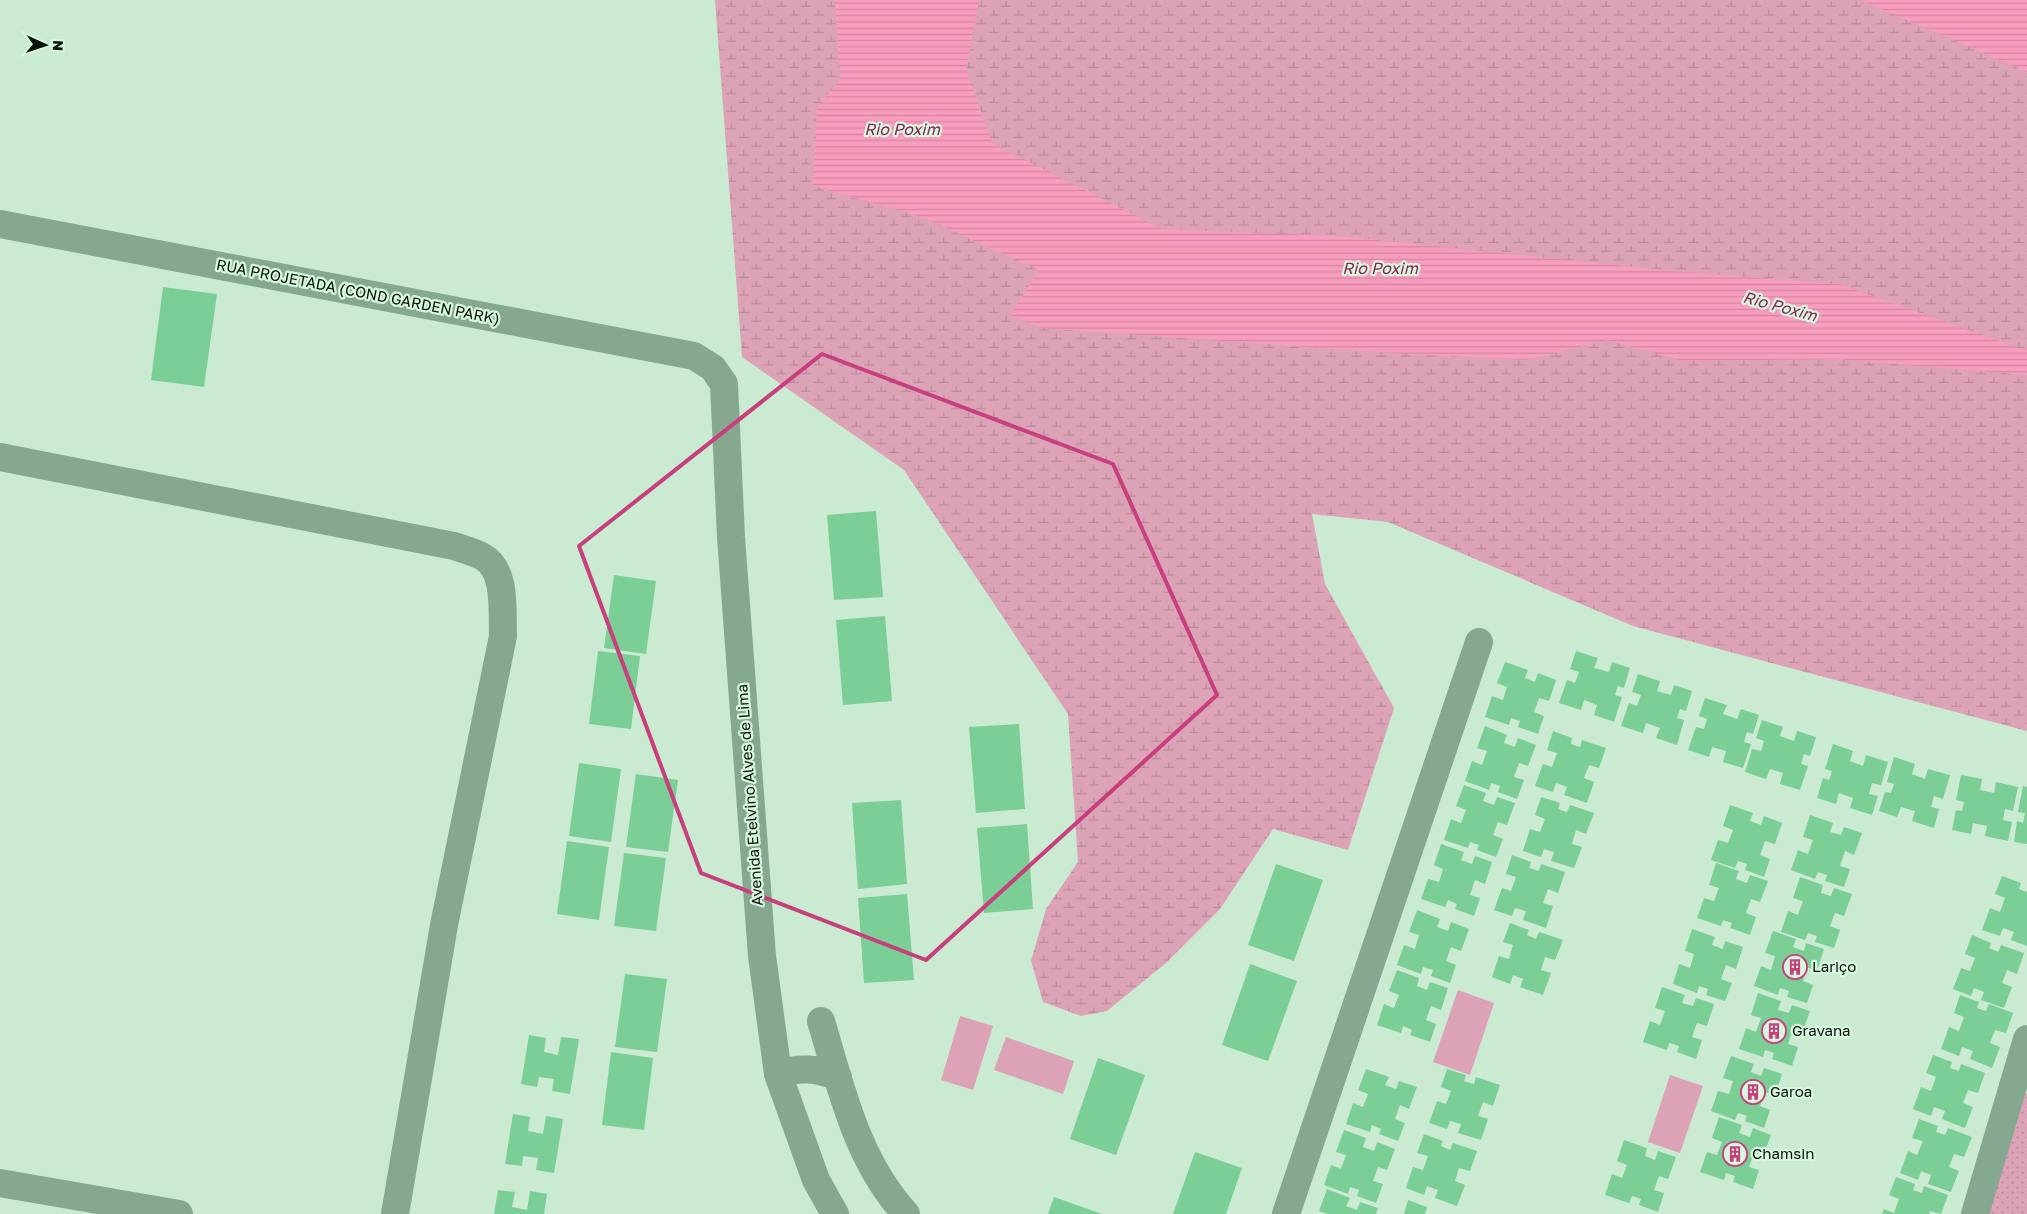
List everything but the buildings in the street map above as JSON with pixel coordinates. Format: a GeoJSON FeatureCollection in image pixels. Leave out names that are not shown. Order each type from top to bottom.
{"type":"FeatureCollection","features":[{"type":"Feature","properties":{"kind":"street","name":"RUA PROJETADA (COND GARDEN PARK)"},"geometry":{"type":"LineString","coordinates":[[0,224],[694,356],[713,368]]}},
{"type":"Feature","properties":{"kind":"street","name":"Avenida Etelvino Alves de Lima"},"geometry":{"type":"LineString","coordinates":[[713,368],[724,384],[731,537],[762,956],[778,1074],[816,1180],[835,1214]]}},
{"type":"Feature","properties":{"kind":"street"},"geometry":{"type":"LineString","coordinates":[[0,457],[454,546],[484,557],[496,569],[502,596],[503,636],[444,925],[395,1214]]}},
{"type":"Feature","properties":{"kind":"street"},"geometry":{"type":"LineString","coordinates":[[1286,1214],[1479,642]]}},
{"type":"Feature","properties":{"kind":"street"},"geometry":{"type":"LineString","coordinates":[[821,1021],[853,1123],[870,1164],[895,1203],[906,1214]]}},
{"type":"Feature","properties":{"kind":"street"},"geometry":{"type":"LineString","coordinates":[[1975,1214],[2020,1084],[2027,1039]]}},
{"type":"Feature","properties":{"kind":"street"},"geometry":{"type":"LineString","coordinates":[[778,1074],[808,1068],[822,1070],[838,1077]]}},
{"type":"Feature","properties":{"kind":"street"},"geometry":{"type":"LineString","coordinates":[[0,1183],[144,1212],[179,1214]]}},
{"type":"Feature","properties":{"kind":"highlighted area"},"geometry":{"type":"Polygon","coordinates":[[[822,354],[1113,464],[1217,695],[926,960],[701,873],[579,546],[822,354]]]}},
{"type":"Feature","properties":{"kind":"green space"},"geometry":{"type":"Polygon","coordinates":[[[715,0],[2027,0],[2027,731],[1633,626],[1388,522],[1312,514],[1325,584],[1394,708],[1348,850],[1273,829],[1220,909],[1166,963],[1107,1011],[1081,1016],[1043,1002],[1031,961],[1046,909],[1078,862],[1068,714],[904,470],[742,357],[715,0]]]}},
{"type":"Feature","properties":{"kind":"green space"},"geometry":{"type":"Polygon","coordinates":[[[1458,990],[1494,1003],[1470,1075],[1433,1062],[1458,990]]]}},
{"type":"Feature","properties":{"kind":"green space"},"geometry":{"type":"Polygon","coordinates":[[[960,1016],[993,1026],[973,1090],[941,1080],[960,1016]]]}},
{"type":"Feature","properties":{"kind":"green space"},"geometry":{"type":"Polygon","coordinates":[[[1006,1037],[1074,1061],[1063,1094],[994,1070],[1006,1037]]]}},
{"type":"Feature","properties":{"kind":"green space"},"geometry":{"type":"Polygon","coordinates":[[[1670,1075],[1703,1086],[1680,1153],[1648,1142],[1670,1075]]]}},
{"type":"Feature","properties":{"kind":"green space"},"geometry":{"type":"Polygon","coordinates":[[[2025,1093],[2027,1094],[2027,1214],[1987,1214],[2025,1093]]]}},
{"type":"Feature","properties":{"kind":"water","name":"Rio Poxim"},"geometry":{"type":"Polygon","coordinates":[[[835,0],[979,0],[966,70],[992,143],[1162,229],[1349,237],[1660,270],[1839,284],[2027,351],[2027,375],[1837,359],[1683,361],[1607,340],[1526,360],[1390,353],[1042,328],[1010,315],[1039,270],[922,217],[813,186],[817,107],[840,80],[835,0]]]}},
{"type":"Feature","properties":{"kind":"water"},"geometry":{"type":"Polygon","coordinates":[[[1861,0],[2027,0],[2027,72],[1861,0]]]}},
{"type":"Feature","properties":{"kind":"place","name":"Lariço"},"geometry":{"type":"Point","coordinates":[1795,967]}},
{"type":"Feature","properties":{"kind":"place","name":"Gravana"},"geometry":{"type":"Point","coordinates":[1774,1031]}},
{"type":"Feature","properties":{"kind":"place","name":"Garoa"},"geometry":{"type":"Point","coordinates":[1753,1092]}},
{"type":"Feature","properties":{"kind":"place","name":"Chamsin"},"geometry":{"type":"Point","coordinates":[1735,1154]}}]}
